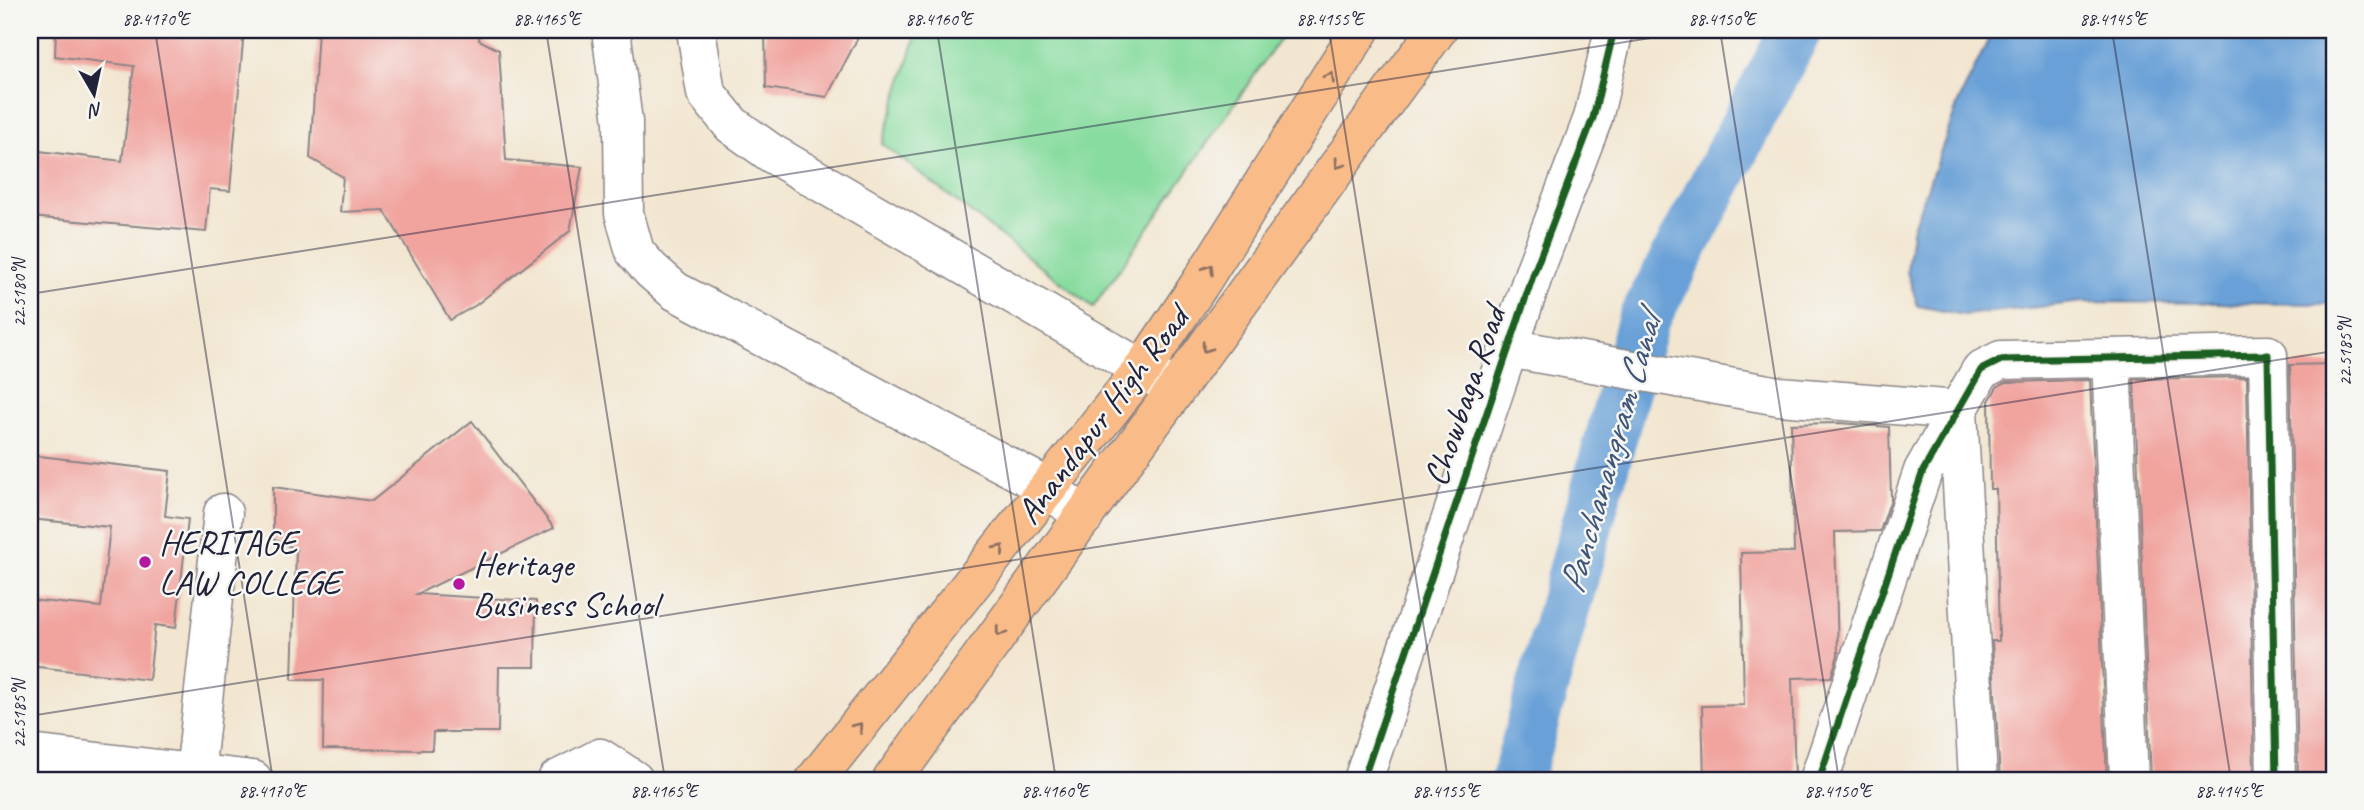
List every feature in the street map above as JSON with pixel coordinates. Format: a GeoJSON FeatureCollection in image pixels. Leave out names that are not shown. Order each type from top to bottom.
{"type":"FeatureCollection","features":[{"type":"Feature","properties":{"kind":"main road","name":"Anandapur High Road"},"geometry":{"type":"LineString","coordinates":[[815,780],[1142,370],[1199,285],[1360,30]]}},
{"type":"Feature","properties":{"kind":"main road","name":"Anandapur High Road"},"geometry":{"type":"LineString","coordinates":[[892,780],[1437,30]]}},
{"type":"Feature","properties":{"kind":"street"},"geometry":{"type":"LineString","coordinates":[[611,30],[623,122],[624,213],[635,252],[652,270],[675,291],[1049,488],[1084,517]]}},
{"type":"Feature","properties":{"kind":"street"},"geometry":{"type":"LineString","coordinates":[[696,30],[706,93],[732,125],[782,160],[1176,389]]}},
{"type":"Feature","properties":{"kind":"street","name":"Chowbaga Road"},"geometry":{"type":"LineString","coordinates":[[1363,780],[1508,348],[1592,118],[1614,30]]}},
{"type":"Feature","properties":{"kind":"street"},"geometry":{"type":"LineString","coordinates":[[1508,348],[1779,397],[1958,410]]}},
{"type":"Feature","properties":{"kind":"street"},"geometry":{"type":"LineString","coordinates":[[1818,780],[1923,471],[1981,370],[2001,360],[2268,355],[2276,780]]}},
{"type":"Feature","properties":{"kind":"street"},"geometry":{"type":"LineString","coordinates":[[2110,358],[2129,780]]}},
{"type":"Feature","properties":{"kind":"street"},"geometry":{"type":"LineString","coordinates":[[1958,410],[1978,780]]}},
{"type":"Feature","properties":{"kind":"street"},"geometry":{"type":"LineString","coordinates":[[195,775],[223,513]]}},
{"type":"Feature","properties":{"kind":"street"},"geometry":{"type":"LineString","coordinates":[[30,754],[253,780]]}},
{"type":"Feature","properties":{"kind":"street"},"geometry":{"type":"LineString","coordinates":[[557,780],[600,758],[634,780]]}},
{"type":"Feature","properties":{"kind":"green space"},"geometry":{"type":"Polygon","coordinates":[[[918,30],[1286,30],[1093,307],[882,144],[918,30]]]}},
{"type":"Feature","properties":{"kind":"water"},"geometry":{"type":"Polygon","coordinates":[[[1993,30],[2334,30],[2334,304],[2083,302],[1964,315],[1918,306],[1907,272],[1912,230],[1959,101],[1993,30]]]}},
{"type":"Feature","properties":{"kind":"building"},"geometry":{"type":"Polygon","coordinates":[[[56,30],[244,30],[230,191],[210,189],[206,232],[30,217],[30,150],[122,161],[134,66],[55,56],[56,30]]]}},
{"type":"Feature","properties":{"kind":"building"},"geometry":{"type":"Polygon","coordinates":[[[318,30],[480,30],[479,40],[499,50],[506,160],[582,167],[570,231],[476,305],[450,320],[384,210],[340,212],[343,177],[310,158],[318,30]]]}},
{"type":"Feature","properties":{"kind":"building"},"geometry":{"type":"Polygon","coordinates":[[[765,30],[862,30],[827,97],[766,88],[765,30]]]}},
{"type":"Feature","properties":{"kind":"building"},"geometry":{"type":"Polygon","coordinates":[[[2334,364],[2334,780],[2298,780],[2290,365],[2334,364]]]}},
{"type":"Feature","properties":{"kind":"building"},"geometry":{"type":"Polygon","coordinates":[[[2247,377],[2254,780],[2151,780],[2134,379],[2247,377]]]}},
{"type":"Feature","properties":{"kind":"building"},"geometry":{"type":"Polygon","coordinates":[[[2090,380],[2107,780],[2000,780],[1992,641],[1999,641],[1996,489],[1990,489],[1989,401],[1997,387],[2006,382],[2090,380]]]}},
{"type":"Feature","properties":{"kind":"building","name":"Heritage Business School"},"geometry":{"type":"Polygon","coordinates":[[[472,421],[554,528],[417,594],[536,601],[535,667],[499,667],[498,732],[433,732],[432,750],[323,749],[324,680],[292,680],[296,549],[273,539],[273,487],[372,501],[472,421]]]}},
{"type":"Feature","properties":{"kind":"building"},"geometry":{"type":"Polygon","coordinates":[[[1839,423],[1889,427],[1891,499],[1880,531],[1835,532],[1838,655],[1831,677],[1792,678],[1795,780],[1704,780],[1702,706],[1744,705],[1741,553],[1794,552],[1791,424],[1839,423]]]}},
{"type":"Feature","properties":{"kind":"building","name":"HERITAGE LAW COLLEGE"},"geometry":{"type":"Polygon","coordinates":[[[30,455],[170,471],[165,516],[188,519],[176,628],[155,625],[149,680],[30,666],[30,600],[101,607],[110,527],[30,519],[30,455]]]}},
{"type":"Feature","properties":{"kind":"waterway","name":"Panchanangram Canal"},"geometry":{"type":"LineString","coordinates":[[1517,780],[1643,321],[1796,30]]}},
{"type":"Feature","properties":{"kind":"cycle path"},"geometry":{"type":"LineString","coordinates":[[1363,780],[1535,270],[1593,118],[1614,30]]}},
{"type":"Feature","properties":{"kind":"cycle path"},"geometry":{"type":"LineString","coordinates":[[1819,780],[1923,471],[1981,370],[2001,360],[2268,355],[2276,780]]}},
{"type":"Feature","properties":{"kind":"place","name":"HERITAGE LAW COLLEGE"},"geometry":{"type":"Point","coordinates":[145,562]}},
{"type":"Feature","properties":{"kind":"place","name":"Heritage Business School"},"geometry":{"type":"Point","coordinates":[459,584]}}]}
